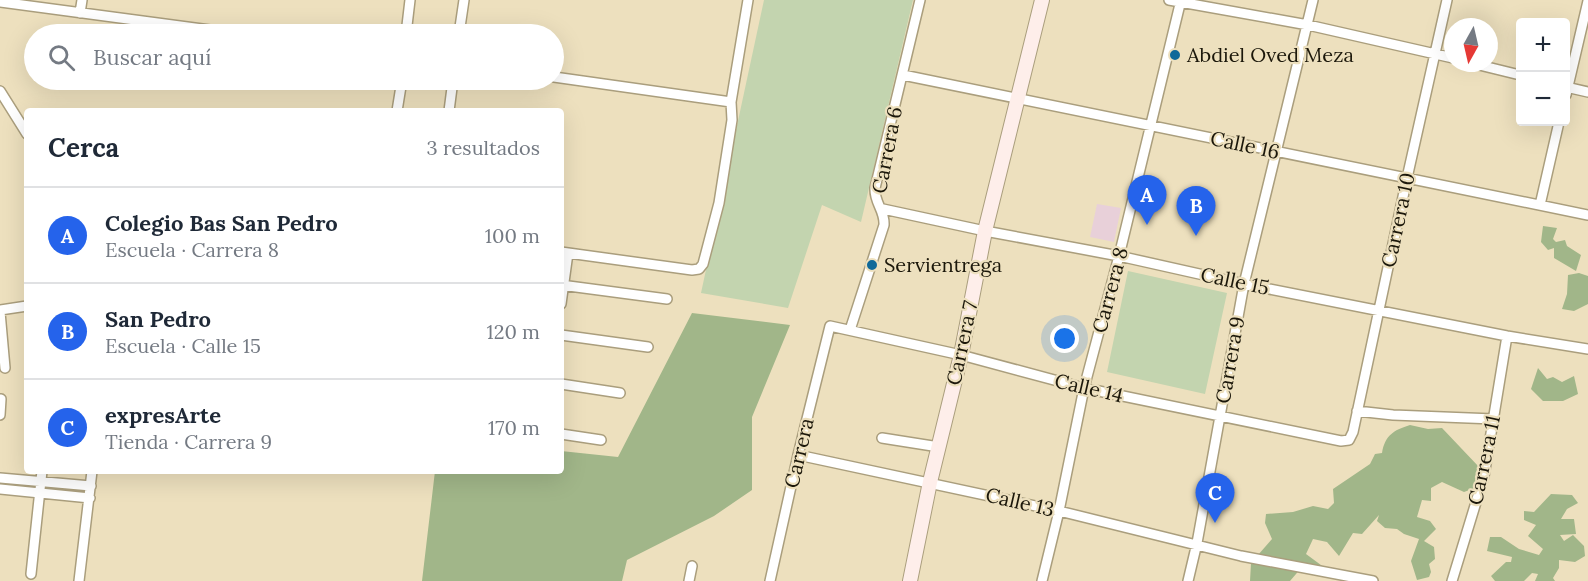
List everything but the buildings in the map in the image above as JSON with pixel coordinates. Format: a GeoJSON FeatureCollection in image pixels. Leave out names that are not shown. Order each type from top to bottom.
{"type":"FeatureCollection","features":[{"type":"Feature","properties":{"kind":"street"},"geometry":{"type":"LineString","coordinates":[[73,0],[75,12]]}},
{"type":"Feature","properties":{"kind":"street"},"geometry":{"type":"LineString","coordinates":[[75,12],[82,0]]}},
{"type":"Feature","properties":{"kind":"street"},"geometry":{"type":"LineString","coordinates":[[407,24],[410,0]]}},
{"type":"Feature","properties":{"kind":"street"},"geometry":{"type":"LineString","coordinates":[[460,24],[464,0]]}},
{"type":"Feature","properties":{"kind":"street"},"geometry":{"type":"LineString","coordinates":[[564,253],[692,270],[699,269],[703,264],[719,203],[732,120],[731,102],[748,0]]}},
{"type":"Feature","properties":{"kind":"street","name":"Carrera 6"},"geometry":{"type":"LineString","coordinates":[[850,330],[884,225],[883,209],[876,202],[875,188],[920,0]]}},
{"type":"Feature","properties":{"kind":"street","name":"Carrera 7"},"geometry":{"type":"LineString","coordinates":[[910,581],[930,482],[961,356],[985,231],[1042,0]]}},
{"type":"Feature","properties":{"kind":"street"},"geometry":{"type":"LineString","coordinates":[[1169,0],[1308,25],[1444,56]]}},
{"type":"Feature","properties":{"kind":"street","name":"Carrera 9"},"geometry":{"type":"LineString","coordinates":[[1188,581],[1197,543],[1244,284],[1313,0]]}},
{"type":"Feature","properties":{"kind":"street","name":"Carrera 10"},"geometry":{"type":"LineString","coordinates":[[1349,440],[1353,432],[1447,0]]}},
{"type":"Feature","properties":{"kind":"street","name":"Carrera 8"},"geometry":{"type":"LineString","coordinates":[[1042,581],[1084,388],[1119,256],[1181,1]]}},
{"type":"Feature","properties":{"kind":"street"},"geometry":{"type":"LineString","coordinates":[[1570,74],[1588,1]]}},
{"type":"Feature","properties":{"kind":"street"},"geometry":{"type":"LineString","coordinates":[[0,2],[165,24]]}},
{"type":"Feature","properties":{"kind":"street"},"geometry":{"type":"LineString","coordinates":[[1498,69],[1516,74]]}},
{"type":"Feature","properties":{"kind":"street","name":"Calle 16"},"geometry":{"type":"LineString","coordinates":[[903,75],[1588,215]]}},
{"type":"Feature","properties":{"kind":"street"},"geometry":{"type":"LineString","coordinates":[[564,79],[731,102]]}},
{"type":"Feature","properties":{"kind":"street"},"geometry":{"type":"LineString","coordinates":[[397,108],[400,90]]}},
{"type":"Feature","properties":{"kind":"street"},"geometry":{"type":"LineString","coordinates":[[449,108],[452,90]]}},
{"type":"Feature","properties":{"kind":"street"},"geometry":{"type":"LineString","coordinates":[[1570,90],[1588,92]]}},
{"type":"Feature","properties":{"kind":"street"},"geometry":{"type":"LineString","coordinates":[[0,91],[24,129]]}},
{"type":"Feature","properties":{"kind":"street"},"geometry":{"type":"LineString","coordinates":[[1540,205],[1558,126]]}},
{"type":"Feature","properties":{"kind":"street","name":"Calle 15"},"geometry":{"type":"LineString","coordinates":[[883,209],[1119,256],[1244,284],[1507,336],[1588,349]]}},
{"type":"Feature","properties":{"kind":"street"},"geometry":{"type":"LineString","coordinates":[[564,285],[666,299]]}},
{"type":"Feature","properties":{"kind":"street"},"geometry":{"type":"LineString","coordinates":[[5,368],[0,311],[24,307]]}},
{"type":"Feature","properties":{"kind":"street","name":"Calle 14"},"geometry":{"type":"LineString","coordinates":[[830,326],[961,356],[1084,388],[1341,441],[1349,440]]}},
{"type":"Feature","properties":{"kind":"street","name":"Carrera"},"geometry":{"type":"LineString","coordinates":[[770,581],[830,326]]}},
{"type":"Feature","properties":{"kind":"street"},"geometry":{"type":"LineString","coordinates":[[564,335],[648,347]]}},
{"type":"Feature","properties":{"kind":"street","name":"Carrera 11"},"geometry":{"type":"LineString","coordinates":[[1452,581],[1484,476],[1507,336]]}},
{"type":"Feature","properties":{"kind":"street"},"geometry":{"type":"LineString","coordinates":[[564,384],[620,393]]}},
{"type":"Feature","properties":{"kind":"street"},"geometry":{"type":"LineString","coordinates":[[0,415],[1,399]]}},
{"type":"Feature","properties":{"kind":"street"},"geometry":{"type":"LineString","coordinates":[[1357,411],[1393,415],[1494,419]]}},
{"type":"Feature","properties":{"kind":"street"},"geometry":{"type":"LineString","coordinates":[[564,434],[601,440]]}},
{"type":"Feature","properties":{"kind":"street"},"geometry":{"type":"LineString","coordinates":[[882,438],[939,447]]}},
{"type":"Feature","properties":{"kind":"street","name":"Calle 13"},"geometry":{"type":"LineString","coordinates":[[798,455],[1059,511],[1197,543],[1241,556],[1374,581]]}},
{"type":"Feature","properties":{"kind":"street"},"geometry":{"type":"LineString","coordinates":[[31,574],[42,474]]}},
{"type":"Feature","properties":{"kind":"street"},"geometry":{"type":"LineString","coordinates":[[79,581],[92,474]]}},
{"type":"Feature","properties":{"kind":"street"},"geometry":{"type":"LineString","coordinates":[[0,478],[91,486]]}},
{"type":"Feature","properties":{"kind":"street"},"geometry":{"type":"LineString","coordinates":[[0,489],[90,498]]}},
{"type":"Feature","properties":{"kind":"street"},"geometry":{"type":"LineString","coordinates":[[689,581],[692,566]]}},
{"type":"Feature","properties":{"kind":"shaded area"},"geometry":{"type":"Polygon","coordinates":[[[1097,204],[1121,208],[1114,242],[1090,237],[1097,204]]]}},
{"type":"Feature","properties":{"kind":"green space"},"geometry":{"type":"Polygon","coordinates":[[[764,0],[913,0],[861,222],[822,205],[788,308],[701,293],[764,0]]]}},
{"type":"Feature","properties":{"kind":"green space"},"geometry":{"type":"Polygon","coordinates":[[[1543,226],[1557,228],[1553,239],[1556,242],[1565,240],[1567,246],[1581,255],[1576,271],[1554,258],[1554,248],[1548,250],[1541,242],[1543,226]]]}},
{"type":"Feature","properties":{"kind":"green space"},"geometry":{"type":"Polygon","coordinates":[[[1128,271],[1227,293],[1205,394],[1107,372],[1128,271]]]}},
{"type":"Feature","properties":{"kind":"green space"},"geometry":{"type":"Polygon","coordinates":[[[1579,273],[1588,276],[1588,304],[1574,311],[1562,309],[1567,294],[1568,275],[1579,273]]]}},
{"type":"Feature","properties":{"kind":"green space"},"geometry":{"type":"Polygon","coordinates":[[[692,313],[790,325],[752,417],[752,490],[714,516],[627,560],[622,581],[422,581],[435,474],[564,474],[564,451],[618,457],[692,313]]]}},
{"type":"Feature","properties":{"kind":"green space"},"geometry":{"type":"Polygon","coordinates":[[[1538,368],[1547,379],[1553,377],[1562,382],[1574,376],[1578,394],[1563,401],[1543,401],[1531,389],[1538,368]]]}},
{"type":"Feature","properties":{"kind":"green space"},"geometry":{"type":"Polygon","coordinates":[[[1410,425],[1428,429],[1442,428],[1479,467],[1480,477],[1475,488],[1464,492],[1442,482],[1431,488],[1431,501],[1422,500],[1417,517],[1430,521],[1436,529],[1424,541],[1434,547],[1435,559],[1429,564],[1431,572],[1429,577],[1417,580],[1411,561],[1419,539],[1397,529],[1385,528],[1377,521],[1379,515],[1362,534],[1353,533],[1339,556],[1327,542],[1313,539],[1306,554],[1325,568],[1302,567],[1290,581],[1250,581],[1251,563],[1272,539],[1265,523],[1266,514],[1293,512],[1313,506],[1328,509],[1334,503],[1333,489],[1370,464],[1375,454],[1382,453],[1385,442],[1391,434],[1410,425]]]}},
{"type":"Feature","properties":{"kind":"green space"},"geometry":{"type":"Polygon","coordinates":[[[1551,494],[1572,495],[1578,503],[1567,509],[1561,519],[1574,519],[1576,534],[1560,535],[1564,541],[1573,535],[1584,546],[1585,556],[1575,562],[1559,560],[1559,568],[1553,578],[1555,581],[1535,581],[1538,574],[1532,573],[1524,581],[1495,581],[1491,576],[1506,562],[1511,562],[1512,557],[1487,551],[1490,537],[1501,537],[1519,549],[1539,555],[1543,549],[1528,536],[1536,525],[1524,520],[1524,511],[1534,512],[1551,494]]]}},
{"type":"Feature","properties":{"kind":"place","name":"Abdiel Oved Meza"},"geometry":{"type":"Point","coordinates":[1175,55]}},
{"type":"Feature","properties":{"kind":"place","name":"Colegio Bas San Pedro"},"geometry":{"type":"Point","coordinates":[1147,225]}},
{"type":"Feature","properties":{"kind":"place","name":"San Pedro"},"geometry":{"type":"Point","coordinates":[1196,236]}},
{"type":"Feature","properties":{"kind":"place","name":"Servientrega"},"geometry":{"type":"Point","coordinates":[872,265]}},
{"type":"Feature","properties":{"kind":"place","name":"expresArte"},"geometry":{"type":"Point","coordinates":[1215,523]}}]}
